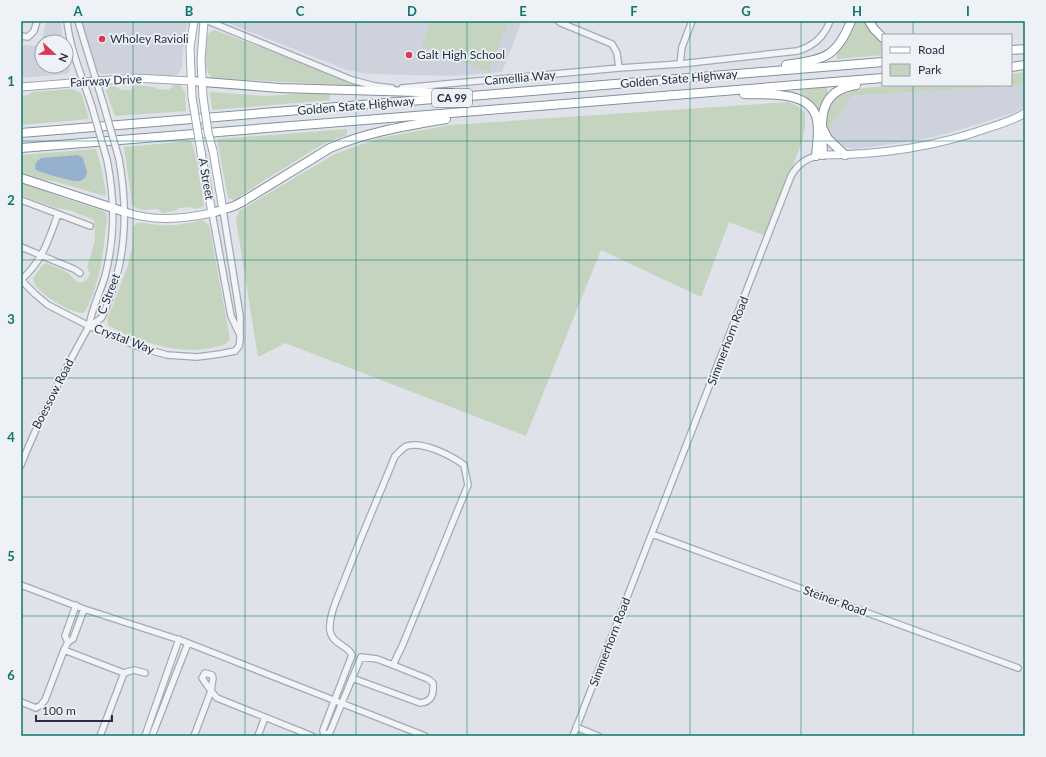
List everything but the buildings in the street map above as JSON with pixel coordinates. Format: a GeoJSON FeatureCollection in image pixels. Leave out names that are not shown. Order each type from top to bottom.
{"type":"FeatureCollection","features":[{"type":"Feature","properties":{"kind":"highway"},"geometry":{"type":"LineString","coordinates":[[728,74],[811,61],[824,57],[841,44],[851,21]]}},
{"type":"Feature","properties":{"kind":"highway"},"geometry":{"type":"LineString","coordinates":[[869,21],[882,37]]}},
{"type":"Feature","properties":{"kind":"highway"},"geometry":{"type":"LineString","coordinates":[[1012,49],[1025,49]]}},
{"type":"Feature","properties":{"kind":"highway","name":"Golden State Highway"},"geometry":{"type":"LineString","coordinates":[[21,133],[882,62]]}},
{"type":"Feature","properties":{"kind":"highway"},"geometry":{"type":"LineString","coordinates":[[1012,67],[1025,66]]}},
{"type":"Feature","properties":{"kind":"highway"},"geometry":{"type":"LineString","coordinates":[[819,155],[823,112],[825,105],[834,94],[847,87],[882,79]]}},
{"type":"Feature","properties":{"kind":"highway","name":"Golden State Highway"},"geometry":{"type":"LineString","coordinates":[[21,148],[882,79]]}},
{"type":"Feature","properties":{"kind":"highway"},"geometry":{"type":"LineString","coordinates":[[191,81],[280,88],[495,95]]}},
{"type":"Feature","properties":{"kind":"highway"},"geometry":{"type":"LineString","coordinates":[[701,94],[783,95],[801,100],[813,110],[816,116],[819,155]]}},
{"type":"Feature","properties":{"kind":"highway"},"geometry":{"type":"LineString","coordinates":[[212,213],[234,206],[248,199],[330,148],[351,139],[402,126],[512,109]]}},
{"type":"Feature","properties":{"kind":"highway"},"geometry":{"type":"LineString","coordinates":[[822,127],[828,139],[845,155]]}},
{"type":"Feature","properties":{"kind":"highway"},"geometry":{"type":"LineString","coordinates":[[21,178],[125,212]]}},
{"type":"Feature","properties":{"kind":"main road","name":"A Street"},"geometry":{"type":"LineString","coordinates":[[194,21],[190,48],[192,97],[212,213]]}},
{"type":"Feature","properties":{"kind":"main road","name":"A Street"},"geometry":{"type":"LineString","coordinates":[[204,21],[201,46],[203,97],[223,210]]}},
{"type":"Feature","properties":{"kind":"main road","name":"Fairway Drive"},"geometry":{"type":"LineString","coordinates":[[21,87],[135,78],[191,81]]}},
{"type":"Feature","properties":{"kind":"main road","name":"Simmerhorn Road"},"geometry":{"type":"LineString","coordinates":[[819,155],[887,152],[948,140],[1002,124],[1025,113]]}},
{"type":"Feature","properties":{"kind":"main road"},"geometry":{"type":"LineString","coordinates":[[125,212],[147,218],[161,219],[190,218],[212,213]]}},
{"type":"Feature","properties":{"kind":"street"},"geometry":{"type":"LineString","coordinates":[[21,36],[28,37],[32,34],[37,21]]}},
{"type":"Feature","properties":{"kind":"street","name":"C Street"},"geometry":{"type":"LineString","coordinates":[[67,21],[68,33],[73,52],[92,107],[107,160],[111,176],[114,208],[110,254],[102,285],[91,314],[90,326]]}},
{"type":"Feature","properties":{"kind":"street","name":"Camellia Way"},"geometry":{"type":"LineString","coordinates":[[208,21],[352,80],[387,88],[414,88],[619,68],[680,64],[803,49],[810,46],[820,38],[825,32],[830,21]]}},
{"type":"Feature","properties":{"kind":"street"},"geometry":{"type":"LineString","coordinates":[[558,21],[612,44],[617,53],[619,68]]}},
{"type":"Feature","properties":{"kind":"street"},"geometry":{"type":"LineString","coordinates":[[680,64],[682,47],[692,21]]}},
{"type":"Feature","properties":{"kind":"street","name":"C Street"},"geometry":{"type":"LineString","coordinates":[[78,22],[119,159],[125,212],[120,259],[116,278],[101,318],[90,326]]}},
{"type":"Feature","properties":{"kind":"street","name":"Simmerhorn Road"},"geometry":{"type":"LineString","coordinates":[[573,736],[791,176],[800,164],[819,155]]}},
{"type":"Feature","properties":{"kind":"street"},"geometry":{"type":"LineString","coordinates":[[21,200],[90,226]]}},
{"type":"Feature","properties":{"kind":"street","name":"A Street"},"geometry":{"type":"LineString","coordinates":[[223,210],[240,316],[239,346]]}},
{"type":"Feature","properties":{"kind":"street","name":"A Street"},"geometry":{"type":"LineString","coordinates":[[212,213],[231,316],[240,334]]}},
{"type":"Feature","properties":{"kind":"street"},"geometry":{"type":"LineString","coordinates":[[21,280],[34,267],[42,256],[58,214]]}},
{"type":"Feature","properties":{"kind":"street"},"geometry":{"type":"LineString","coordinates":[[21,247],[74,269],[80,273]]}},
{"type":"Feature","properties":{"kind":"street","name":"Crystal Way"},"geometry":{"type":"LineString","coordinates":[[21,280],[48,305],[90,326],[139,347],[174,356],[197,357],[235,351],[239,346]]}},
{"type":"Feature","properties":{"kind":"street","name":"Boessow Road"},"geometry":{"type":"LineString","coordinates":[[21,465],[45,407],[90,326]]}},
{"type":"Feature","properties":{"kind":"street"},"geometry":{"type":"LineString","coordinates":[[352,678],[420,703],[426,703],[430,700],[433,694],[433,684],[428,679],[377,659],[361,657],[352,678],[330,732],[324,735],[323,730],[352,655],[350,651],[337,643],[330,631],[332,615],[358,546],[395,456],[406,446],[419,445],[453,457],[464,465],[468,485],[404,644],[393,665]]}},
{"type":"Feature","properties":{"kind":"street","name":"Steiner Road"},"geometry":{"type":"LineString","coordinates":[[652,534],[1018,668]]}},
{"type":"Feature","properties":{"kind":"street"},"geometry":{"type":"LineString","coordinates":[[21,585],[84,608],[178,639],[425,736]]}},
{"type":"Feature","properties":{"kind":"street"},"geometry":{"type":"LineString","coordinates":[[68,642],[65,636],[76,605]]}},
{"type":"Feature","properties":{"kind":"street"},"geometry":{"type":"LineString","coordinates":[[21,702],[36,708],[45,700],[64,650],[68,642],[73,639],[84,608]]}},
{"type":"Feature","properties":{"kind":"street"},"geometry":{"type":"LineString","coordinates":[[145,736],[178,639]]}},
{"type":"Feature","properties":{"kind":"street"},"geometry":{"type":"LineString","coordinates":[[152,736],[188,643]]}},
{"type":"Feature","properties":{"kind":"street"},"geometry":{"type":"LineString","coordinates":[[64,650],[124,672],[134,670],[145,673]]}},
{"type":"Feature","properties":{"kind":"street"},"geometry":{"type":"LineString","coordinates":[[100,736],[124,672]]}},
{"type":"Feature","properties":{"kind":"street"},"geometry":{"type":"LineString","coordinates":[[194,736],[211,691],[217,698],[312,736]]}},
{"type":"Feature","properties":{"kind":"street"},"geometry":{"type":"LineString","coordinates":[[258,736],[265,717]]}},
{"type":"Feature","properties":{"kind":"street"},"geometry":{"type":"LineString","coordinates":[[576,727],[598,736]]}},
{"type":"Feature","properties":{"kind":"shaded area"},"geometry":{"type":"Polygon","coordinates":[[[46,21],[61,21],[62,34],[44,34],[46,21]]]}},
{"type":"Feature","properties":{"kind":"shaded area"},"geometry":{"type":"Polygon","coordinates":[[[81,21],[189,21],[185,32],[181,70],[178,74],[171,76],[124,73],[103,74],[98,72],[81,21]]]}},
{"type":"Feature","properties":{"kind":"shaded area","name":"Galt High School"},"geometry":{"type":"Polygon","coordinates":[[[223,21],[522,21],[502,72],[451,76],[368,74],[347,70],[223,21]]]}},
{"type":"Feature","properties":{"kind":"shaded area"},"geometry":{"type":"Polygon","coordinates":[[[21,45],[34,46],[34,74],[67,74],[21,78],[21,45]]]}},
{"type":"Feature","properties":{"kind":"shaded area"},"geometry":{"type":"Polygon","coordinates":[[[1025,85],[1025,107],[1013,113],[949,133],[919,140],[855,149],[845,147],[836,141],[828,130],[852,96],[1025,85]]]}},
{"type":"Feature","properties":{"kind":"green space"},"geometry":{"type":"Polygon","coordinates":[[[431,21],[507,21],[508,23],[489,72],[422,46],[431,21]]]}},
{"type":"Feature","properties":{"kind":"green space"},"geometry":{"type":"Polygon","coordinates":[[[854,21],[866,21],[873,33],[882,41],[882,55],[837,59],[837,52],[854,21]]]}},
{"type":"Feature","properties":{"kind":"green space"},"geometry":{"type":"Polygon","coordinates":[[[215,30],[338,77],[373,87],[213,78],[209,75],[207,70],[206,48],[208,34],[215,30]]]}},
{"type":"Feature","properties":{"kind":"green space"},"geometry":{"type":"Polygon","coordinates":[[[1025,72],[1025,85],[1012,86],[1012,74],[1025,72]]]}},
{"type":"Feature","properties":{"kind":"green space"},"geometry":{"type":"Polygon","coordinates":[[[135,85],[169,90],[174,85],[180,85],[185,92],[186,111],[115,116],[106,91],[107,87],[115,86],[121,90],[131,90],[135,85]]]}},
{"type":"Feature","properties":{"kind":"green space"},"geometry":{"type":"Polygon","coordinates":[[[887,86],[1009,86],[852,96],[828,130],[825,122],[826,114],[831,104],[836,96],[853,89],[887,86]]]}},
{"type":"Feature","properties":{"kind":"green space"},"geometry":{"type":"Polygon","coordinates":[[[827,87],[828,95],[818,114],[803,98],[802,90],[827,87]]]}},
{"type":"Feature","properties":{"kind":"green space"},"geometry":{"type":"Polygon","coordinates":[[[72,89],[80,92],[82,95],[89,119],[21,125],[21,96],[28,95],[32,92],[72,89]]]}},
{"type":"Feature","properties":{"kind":"green space"},"geometry":{"type":"Polygon","coordinates":[[[211,92],[266,96],[330,94],[330,100],[212,110],[211,92]]]}},
{"type":"Feature","properties":{"kind":"green space"},"geometry":{"type":"Polygon","coordinates":[[[788,102],[798,106],[805,113],[805,127],[802,142],[765,236],[729,222],[701,297],[601,250],[526,436],[285,343],[258,357],[236,220],[239,211],[335,154],[379,138],[450,125],[788,102]]]}},
{"type":"Feature","properties":{"kind":"green space"},"geometry":{"type":"Polygon","coordinates":[[[347,129],[347,135],[313,150],[258,184],[237,199],[233,200],[228,198],[217,139],[347,129]]]}},
{"type":"Feature","properties":{"kind":"green space"},"geometry":{"type":"Polygon","coordinates":[[[191,141],[196,157],[204,204],[203,207],[195,209],[191,207],[179,208],[175,211],[162,213],[158,209],[140,210],[134,207],[132,204],[124,147],[191,141]]]}},
{"type":"Feature","properties":{"kind":"green space"},"geometry":{"type":"Polygon","coordinates":[[[96,149],[102,170],[106,194],[105,196],[21,173],[21,155],[96,149]]]}},
{"type":"Feature","properties":{"kind":"green space"},"geometry":{"type":"Polygon","coordinates":[[[21,182],[106,213],[107,217],[104,247],[98,277],[92,297],[83,313],[70,310],[53,301],[39,289],[33,278],[46,263],[67,272],[77,282],[83,282],[86,280],[90,274],[87,267],[95,241],[94,220],[69,210],[56,208],[21,195],[21,182]]]}},
{"type":"Feature","properties":{"kind":"green space"},"geometry":{"type":"Polygon","coordinates":[[[202,220],[209,225],[230,338],[228,342],[222,346],[202,349],[174,349],[147,342],[109,326],[107,320],[128,265],[132,246],[133,227],[137,223],[169,225],[185,224],[202,220]]]}},
{"type":"Feature","properties":{"kind":"water"},"geometry":{"type":"Polygon","coordinates":[[[78,155],[83,158],[87,173],[85,178],[80,181],[64,179],[36,170],[36,163],[41,158],[78,155]]]}},
{"type":"Feature","properties":{"kind":"place","name":"Wholey Ravioli"},"geometry":{"type":"Point","coordinates":[102,39]}},
{"type":"Feature","properties":{"kind":"place","name":"Galt High School"},"geometry":{"type":"Point","coordinates":[409,55]}}]}
